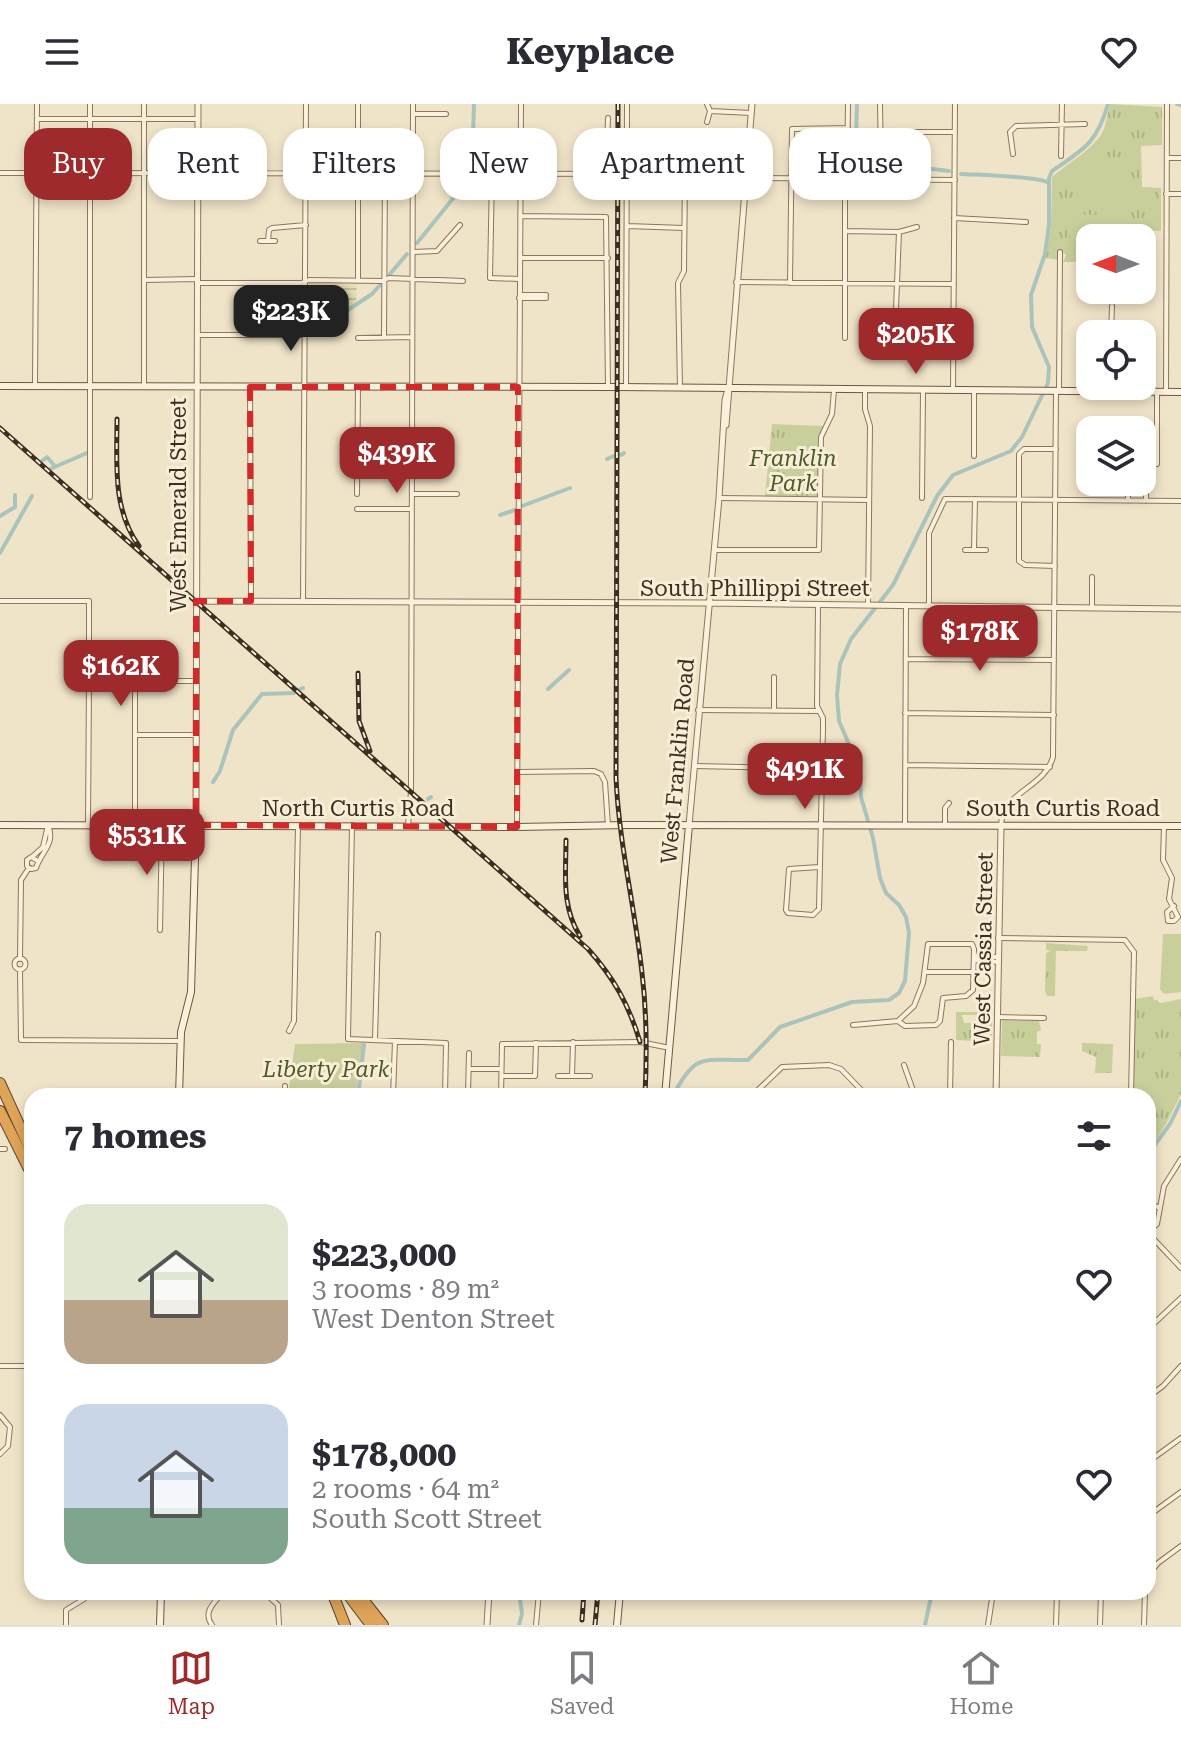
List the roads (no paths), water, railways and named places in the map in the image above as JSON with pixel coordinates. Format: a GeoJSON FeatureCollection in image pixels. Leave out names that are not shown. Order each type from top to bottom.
{"type":"FeatureCollection","features":[{"type":"Feature","properties":{"kind":"highway"},"geometry":{"type":"LineString","coordinates":[[0,1083],[24,1136]]}},
{"type":"Feature","properties":{"kind":"highway"},"geometry":{"type":"LineString","coordinates":[[0,1111],[24,1159]]}},
{"type":"Feature","properties":{"kind":"highway"},"geometry":{"type":"LineString","coordinates":[[335,1600],[345,1625]]}},
{"type":"Feature","properties":{"kind":"highway"},"geometry":{"type":"LineString","coordinates":[[352,1600],[371,1625]]}},
{"type":"Feature","properties":{"kind":"highway"},"geometry":{"type":"LineString","coordinates":[[363,1600],[383,1625]]}},
{"type":"Feature","properties":{"kind":"main road"},"geometry":{"type":"LineString","coordinates":[[0,386],[1076,391]]}},
{"type":"Feature","properties":{"kind":"main road"},"geometry":{"type":"LineString","coordinates":[[1157,392],[1181,392]]}},
{"type":"Feature","properties":{"kind":"main road","name":"North Curtis Road"},"geometry":{"type":"LineString","coordinates":[[0,825],[620,825]]}},
{"type":"Feature","properties":{"kind":"main road","name":"West Emerald Street"},"geometry":{"type":"LineString","coordinates":[[179,1088],[180,1041],[191,992],[196,825]]}},
{"type":"Feature","properties":{"kind":"main road","name":"South Curtis Road"},"geometry":{"type":"LineString","coordinates":[[620,825],[1181,826]]}},
{"type":"Feature","properties":{"kind":"main road","name":"West Franklin Road"},"geometry":{"type":"LineString","coordinates":[[666,1088],[689,825]]}},
{"type":"Feature","properties":{"kind":"main road"},"geometry":{"type":"LineString","coordinates":[[160,1625],[161,1600]]}},
{"type":"Feature","properties":{"kind":"main road"},"geometry":{"type":"LineString","coordinates":[[617,1625],[619,1600]]}},
{"type":"Feature","properties":{"kind":"street"},"geometry":{"type":"LineString","coordinates":[[37,104],[37,128]]}},
{"type":"Feature","properties":{"kind":"street"},"geometry":{"type":"LineString","coordinates":[[90,104],[90,128]]}},
{"type":"Feature","properties":{"kind":"street"},"geometry":{"type":"LineString","coordinates":[[144,104],[144,387]]}},
{"type":"Feature","properties":{"kind":"street","name":"West Emerald Street"},"geometry":{"type":"LineString","coordinates":[[198,104],[198,128]]}},
{"type":"Feature","properties":{"kind":"street"},"geometry":{"type":"LineString","coordinates":[[306,104],[306,128]]}},
{"type":"Feature","properties":{"kind":"street"},"geometry":{"type":"LineString","coordinates":[[358,104],[358,128]]}},
{"type":"Feature","properties":{"kind":"street"},"geometry":{"type":"LineString","coordinates":[[413,104],[413,128]]}},
{"type":"Feature","properties":{"kind":"street"},"geometry":{"type":"LineString","coordinates":[[521,104],[521,128]]}},
{"type":"Feature","properties":{"kind":"street"},"geometry":{"type":"LineString","coordinates":[[627,104],[627,128]]}},
{"type":"Feature","properties":{"kind":"street"},"geometry":{"type":"LineString","coordinates":[[707,104],[710,111],[707,122]]}},
{"type":"Feature","properties":{"kind":"street","name":"West Franklin Road"},"geometry":{"type":"LineString","coordinates":[[750,128],[752,104]]}},
{"type":"Feature","properties":{"kind":"street"},"geometry":{"type":"LineString","coordinates":[[848,104],[848,128]]}},
{"type":"Feature","properties":{"kind":"street"},"geometry":{"type":"LineString","coordinates":[[880,104],[881,128]]}},
{"type":"Feature","properties":{"kind":"street"},"geometry":{"type":"LineString","coordinates":[[953,392],[955,104]]}},
{"type":"Feature","properties":{"kind":"street"},"geometry":{"type":"LineString","coordinates":[[1061,156],[1062,104]]}},
{"type":"Feature","properties":{"kind":"street"},"geometry":{"type":"LineString","coordinates":[[1166,392],[1167,104]]}},
{"type":"Feature","properties":{"kind":"street"},"geometry":{"type":"LineString","coordinates":[[710,111],[751,113]]}},
{"type":"Feature","properties":{"kind":"street"},"geometry":{"type":"LineString","coordinates":[[413,114],[446,114]]}},
{"type":"Feature","properties":{"kind":"street"},"geometry":{"type":"LineString","coordinates":[[608,118],[608,128]]}},
{"type":"Feature","properties":{"kind":"street"},"geometry":{"type":"LineString","coordinates":[[37,119],[198,119]]}},
{"type":"Feature","properties":{"kind":"street"},"geometry":{"type":"LineString","coordinates":[[1013,154],[1010,145],[1012,128],[1085,124]]}},
{"type":"Feature","properties":{"kind":"street"},"geometry":{"type":"LineString","coordinates":[[931,132],[955,132]]}},
{"type":"Feature","properties":{"kind":"street"},"geometry":{"type":"LineString","coordinates":[[1167,158],[1181,158]]}},
{"type":"Feature","properties":{"kind":"street"},"geometry":{"type":"LineString","coordinates":[[0,173],[24,173]]}},
{"type":"Feature","properties":{"kind":"street"},"geometry":{"type":"LineString","coordinates":[[132,173],[148,173]]}},
{"type":"Feature","properties":{"kind":"street"},"geometry":{"type":"LineString","coordinates":[[931,180],[955,180]]}},
{"type":"Feature","properties":{"kind":"street"},"geometry":{"type":"LineString","coordinates":[[1166,194],[1181,194]]}},
{"type":"Feature","properties":{"kind":"street"},"geometry":{"type":"LineString","coordinates":[[35,386],[37,200]]}},
{"type":"Feature","properties":{"kind":"street"},"geometry":{"type":"LineString","coordinates":[[90,200],[90,497]]}},
{"type":"Feature","properties":{"kind":"street","name":"West Emerald Street"},"geometry":{"type":"LineString","coordinates":[[196,825],[198,200]]}},
{"type":"Feature","properties":{"kind":"street"},"geometry":{"type":"LineString","coordinates":[[303,601],[306,200]]}},
{"type":"Feature","properties":{"kind":"street"},"geometry":{"type":"LineString","coordinates":[[358,200],[358,281]]}},
{"type":"Feature","properties":{"kind":"street"},"geometry":{"type":"LineString","coordinates":[[384,337],[385,200]]}},
{"type":"Feature","properties":{"kind":"street"},"geometry":{"type":"LineString","coordinates":[[408,825],[411,792],[413,200]]}},
{"type":"Feature","properties":{"kind":"street"},"geometry":{"type":"LineString","coordinates":[[491,200],[490,278],[519,279]]}},
{"type":"Feature","properties":{"kind":"street"},"geometry":{"type":"LineString","coordinates":[[517,827],[520,200]]}},
{"type":"Feature","properties":{"kind":"street"},"geometry":{"type":"LineString","coordinates":[[626,387],[627,200]]}},
{"type":"Feature","properties":{"kind":"street"},"geometry":{"type":"LineString","coordinates":[[680,388],[678,283],[684,271],[685,200]]}},
{"type":"Feature","properties":{"kind":"street","name":"West Franklin Road"},"geometry":{"type":"LineString","coordinates":[[689,825],[744,200]]}},
{"type":"Feature","properties":{"kind":"street"},"geometry":{"type":"LineString","coordinates":[[790,283],[791,200]]}},
{"type":"Feature","properties":{"kind":"street"},"geometry":{"type":"LineString","coordinates":[[845,200],[845,338]]}},
{"type":"Feature","properties":{"kind":"street"},"geometry":{"type":"LineString","coordinates":[[520,216],[606,217],[608,387]]}},
{"type":"Feature","properties":{"kind":"street"},"geometry":{"type":"LineString","coordinates":[[954,218],[1026,222]]}},
{"type":"Feature","properties":{"kind":"street"},"geometry":{"type":"LineString","coordinates":[[268,241],[272,228],[306,225]]}},
{"type":"Feature","properties":{"kind":"street"},"geometry":{"type":"LineString","coordinates":[[413,252],[437,251],[460,225]]}},
{"type":"Feature","properties":{"kind":"street"},"geometry":{"type":"LineString","coordinates":[[627,226],[684,228]]}},
{"type":"Feature","properties":{"kind":"street"},"geometry":{"type":"LineString","coordinates":[[845,231],[899,232],[917,227]]}},
{"type":"Feature","properties":{"kind":"street"},"geometry":{"type":"LineString","coordinates":[[895,335],[899,232]]}},
{"type":"Feature","properties":{"kind":"street"},"geometry":{"type":"LineString","coordinates":[[260,241],[275,241]]}},
{"type":"Feature","properties":{"kind":"street"},"geometry":{"type":"LineString","coordinates":[[905,765],[1050,767],[1054,747],[1060,252]]}},
{"type":"Feature","properties":{"kind":"street"},"geometry":{"type":"LineString","coordinates":[[520,258],[608,258]]}},
{"type":"Feature","properties":{"kind":"street"},"geometry":{"type":"LineString","coordinates":[[144,280],[463,281]]}},
{"type":"Feature","properties":{"kind":"street"},"geometry":{"type":"LineString","coordinates":[[736,282],[954,284]]}},
{"type":"Feature","properties":{"kind":"street"},"geometry":{"type":"LineString","coordinates":[[519,296],[546,296]]}},
{"type":"Feature","properties":{"kind":"street"},"geometry":{"type":"LineString","coordinates":[[1112,306],[1112,320]]}},
{"type":"Feature","properties":{"kind":"street"},"geometry":{"type":"LineString","coordinates":[[197,335],[305,335]]}},
{"type":"Feature","properties":{"kind":"street"},"geometry":{"type":"LineString","coordinates":[[358,338],[412,337]]}},
{"type":"Feature","properties":{"kind":"street"},"geometry":{"type":"LineString","coordinates":[[250,387],[251,601]]}},
{"type":"Feature","properties":{"kind":"street"},"geometry":{"type":"LineString","coordinates":[[357,494],[358,387]]}},
{"type":"Feature","properties":{"kind":"street"},"geometry":{"type":"LineString","coordinates":[[714,550],[819,550],[821,437],[832,414],[834,390]]}},
{"type":"Feature","properties":{"kind":"street"},"geometry":{"type":"LineString","coordinates":[[865,391],[865,409],[870,426],[870,605]]}},
{"type":"Feature","properties":{"kind":"street"},"geometry":{"type":"LineString","coordinates":[[922,498],[923,391]]}},
{"type":"Feature","properties":{"kind":"street"},"geometry":{"type":"LineString","coordinates":[[974,392],[974,456]]}},
{"type":"Feature","properties":{"kind":"street"},"geometry":{"type":"LineString","coordinates":[[1146,501],[1146,464],[1157,464],[1157,392]]}},
{"type":"Feature","properties":{"kind":"street"},"geometry":{"type":"LineString","coordinates":[[1055,566],[1025,565],[1019,561],[1019,500],[1021,451],[1056,449]]}},
{"type":"Feature","properties":{"kind":"street"},"geometry":{"type":"LineString","coordinates":[[411,494],[457,494]]}},
{"type":"Feature","properties":{"kind":"street"},"geometry":{"type":"LineString","coordinates":[[1128,496],[1128,501]]}},
{"type":"Feature","properties":{"kind":"street"},"geometry":{"type":"LineString","coordinates":[[719,498],[869,500]]}},
{"type":"Feature","properties":{"kind":"street"},"geometry":{"type":"LineString","coordinates":[[929,605],[929,533],[945,499],[1181,501]]}},
{"type":"Feature","properties":{"kind":"street"},"geometry":{"type":"LineString","coordinates":[[974,550],[975,499]]}},
{"type":"Feature","properties":{"kind":"street"},"geometry":{"type":"LineString","coordinates":[[357,509],[411,509]]}},
{"type":"Feature","properties":{"kind":"street"},"geometry":{"type":"LineString","coordinates":[[965,550],[986,550]]}},
{"type":"Feature","properties":{"kind":"street"},"geometry":{"type":"LineString","coordinates":[[1092,577],[1092,609]]}},
{"type":"Feature","properties":{"kind":"street"},"geometry":{"type":"LineString","coordinates":[[0,601],[89,601],[89,651]]}},
{"type":"Feature","properties":{"kind":"street","name":"South Phillippi Street"},"geometry":{"type":"LineString","coordinates":[[196,601],[1181,609]]}},
{"type":"Feature","properties":{"kind":"street"},"geometry":{"type":"LineString","coordinates":[[818,605],[823,769],[820,826],[819,867],[817,913],[788,913],[787,873],[793,868],[819,867]]}},
{"type":"Feature","properties":{"kind":"street"},"geometry":{"type":"LineString","coordinates":[[905,826],[906,605]]}},
{"type":"Feature","properties":{"kind":"street"},"geometry":{"type":"LineString","coordinates":[[906,659],[1054,660]]}},
{"type":"Feature","properties":{"kind":"street"},"geometry":{"type":"LineString","coordinates":[[774,677],[774,711]]}},
{"type":"Feature","properties":{"kind":"street"},"geometry":{"type":"LineString","coordinates":[[88,825],[89,681],[196,681]]}},
{"type":"Feature","properties":{"kind":"street"},"geometry":{"type":"LineString","coordinates":[[135,681],[135,825]]}},
{"type":"Feature","properties":{"kind":"street"},"geometry":{"type":"LineString","coordinates":[[698,710],[819,711]]}},
{"type":"Feature","properties":{"kind":"street"},"geometry":{"type":"LineString","coordinates":[[905,713],[1054,715]]}},
{"type":"Feature","properties":{"kind":"street"},"geometry":{"type":"LineString","coordinates":[[135,735],[196,735]]}},
{"type":"Feature","properties":{"kind":"street"},"geometry":{"type":"LineString","coordinates":[[695,766],[823,769]]}},
{"type":"Feature","properties":{"kind":"street","name":"West Cassia Street"},"geometry":{"type":"LineString","coordinates":[[996,1088],[1001,826],[1006,805],[1041,778],[1050,767]]}},
{"type":"Feature","properties":{"kind":"street"},"geometry":{"type":"LineString","coordinates":[[518,772],[594,771],[601,774],[605,782],[608,826]]}},
{"type":"Feature","properties":{"kind":"street","name":"South Curtis Road"},"geometry":{"type":"LineString","coordinates":[[945,826],[945,808],[949,803]]}},
{"type":"Feature","properties":{"kind":"street"},"geometry":{"type":"LineString","coordinates":[[29,868],[27,862],[43,847],[48,825]]}},
{"type":"Feature","properties":{"kind":"street"},"geometry":{"type":"LineString","coordinates":[[29,868],[36,868],[50,843],[48,825]]}},
{"type":"Feature","properties":{"kind":"street"},"geometry":{"type":"LineString","coordinates":[[160,930],[162,825]]}},
{"type":"Feature","properties":{"kind":"street"},"geometry":{"type":"LineString","coordinates":[[352,825],[348,1039],[446,1043],[445,1088]]}},
{"type":"Feature","properties":{"kind":"street"},"geometry":{"type":"LineString","coordinates":[[289,1031],[294,1021],[298,826]]}},
{"type":"Feature","properties":{"kind":"street"},"geometry":{"type":"LineString","coordinates":[[1164,826],[1163,860],[1172,878],[1169,899],[1174,906]]}},
{"type":"Feature","properties":{"kind":"street"},"geometry":{"type":"LineString","coordinates":[[31,857],[38,861]]}},
{"type":"Feature","properties":{"kind":"street"},"geometry":{"type":"LineString","coordinates":[[29,868],[21,880],[20,959],[26,964],[20,970],[21,1040],[180,1041]]}},
{"type":"Feature","properties":{"kind":"street"},"geometry":{"type":"LineString","coordinates":[[375,1039],[378,934]]}},
{"type":"Feature","properties":{"kind":"street"},"geometry":{"type":"LineString","coordinates":[[998,938],[1125,940],[1134,952],[1131,1088]]}},
{"type":"Feature","properties":{"kind":"street"},"geometry":{"type":"LineString","coordinates":[[853,1025],[898,1021],[914,1006],[924,980],[928,944],[967,942],[973,946],[972,992],[966,996],[943,998],[940,1021],[936,1025],[905,1026],[898,1021]]}},
{"type":"Feature","properties":{"kind":"street"},"geometry":{"type":"LineString","coordinates":[[974,958],[998,959]]}},
{"type":"Feature","properties":{"kind":"street"},"geometry":{"type":"LineString","coordinates":[[925,972],[973,972]]}},
{"type":"Feature","properties":{"kind":"street"},"geometry":{"type":"LineString","coordinates":[[997,1017],[1044,1018]]}},
{"type":"Feature","properties":{"kind":"street"},"geometry":{"type":"LineString","coordinates":[[393,1088],[395,1041]]}},
{"type":"Feature","properties":{"kind":"street"},"geometry":{"type":"LineString","coordinates":[[572,1076],[573,1042]]}},
{"type":"Feature","properties":{"kind":"street"},"geometry":{"type":"LineString","coordinates":[[501,1088],[502,1044],[641,1042],[670,1048]]}},
{"type":"Feature","properties":{"kind":"street"},"geometry":{"type":"LineString","coordinates":[[950,1088],[951,1042]]}},
{"type":"Feature","properties":{"kind":"street"},"geometry":{"type":"LineString","coordinates":[[501,1076],[535,1076],[536,1043]]}},
{"type":"Feature","properties":{"kind":"street"},"geometry":{"type":"LineString","coordinates":[[468,1088],[469,1053]]}},
{"type":"Feature","properties":{"kind":"street"},"geometry":{"type":"LineString","coordinates":[[761,1088],[776,1071],[789,1065],[829,1065],[844,1072],[859,1088]]}},
{"type":"Feature","properties":{"kind":"street"},"geometry":{"type":"LineString","coordinates":[[904,1065],[912,1088]]}},
{"type":"Feature","properties":{"kind":"street"},"geometry":{"type":"LineString","coordinates":[[844,1072],[850,1066]]}},
{"type":"Feature","properties":{"kind":"street"},"geometry":{"type":"LineString","coordinates":[[469,1069],[501,1069]]}},
{"type":"Feature","properties":{"kind":"street"},"geometry":{"type":"LineString","coordinates":[[558,1076],[590,1076]]}},
{"type":"Feature","properties":{"kind":"street"},"geometry":{"type":"LineString","coordinates":[[1156,1225],[1164,1186],[1181,1159]]}},
{"type":"Feature","properties":{"kind":"street"},"geometry":{"type":"LineString","coordinates":[[1156,1206],[1160,1208]]}},
{"type":"Feature","properties":{"kind":"street"},"geometry":{"type":"LineString","coordinates":[[1156,1241],[1181,1268]]}},
{"type":"Feature","properties":{"kind":"street"},"geometry":{"type":"LineString","coordinates":[[1156,1321],[1181,1298]]}},
{"type":"Feature","properties":{"kind":"street"},"geometry":{"type":"LineString","coordinates":[[0,1366],[24,1366]]}},
{"type":"Feature","properties":{"kind":"street"},"geometry":{"type":"LineString","coordinates":[[1156,1391],[1181,1366]]}},
{"type":"Feature","properties":{"kind":"street"},"geometry":{"type":"LineString","coordinates":[[0,1415],[10,1427],[8,1446],[0,1454]]}},
{"type":"Feature","properties":{"kind":"street"},"geometry":{"type":"LineString","coordinates":[[1156,1456],[1181,1438]]}},
{"type":"Feature","properties":{"kind":"street"},"geometry":{"type":"LineString","coordinates":[[1156,1510],[1181,1492]]}},
{"type":"Feature","properties":{"kind":"street"},"geometry":{"type":"LineString","coordinates":[[1156,1565],[1181,1546]]}},
{"type":"Feature","properties":{"kind":"street"},"geometry":{"type":"LineString","coordinates":[[66,1625],[66,1610],[82,1600]]}},
{"type":"Feature","properties":{"kind":"street"},"geometry":{"type":"LineString","coordinates":[[212,1625],[207,1616],[208,1610],[216,1600]]}},
{"type":"Feature","properties":{"kind":"street"},"geometry":{"type":"LineString","coordinates":[[273,1600],[278,1605],[279,1625]]}},
{"type":"Feature","properties":{"kind":"street"},"geometry":{"type":"LineString","coordinates":[[487,1625],[489,1600]]}},
{"type":"Feature","properties":{"kind":"street"},"geometry":{"type":"LineString","coordinates":[[536,1625],[538,1600]]}},
{"type":"Feature","properties":{"kind":"street"},"geometry":{"type":"LineString","coordinates":[[988,1625],[992,1600]]}},
{"type":"Feature","properties":{"kind":"street"},"geometry":{"type":"LineString","coordinates":[[1056,1625],[1057,1600]]}},
{"type":"Feature","properties":{"kind":"street"},"geometry":{"type":"LineString","coordinates":[[1100,1625],[1101,1600]]}},
{"type":"Feature","properties":{"kind":"street"},"geometry":{"type":"LineString","coordinates":[[1144,1625],[1145,1600]]}},
{"type":"Feature","properties":{"kind":"waterway"},"geometry":{"type":"LineString","coordinates":[[473,128],[474,104]]}},
{"type":"Feature","properties":{"kind":"waterway"},"geometry":{"type":"LineString","coordinates":[[857,104],[859,164],[892,164],[949,171]]}},
{"type":"Feature","properties":{"kind":"waterway"},"geometry":{"type":"LineString","coordinates":[[678,1088],[695,1065],[711,1060],[748,1060],[780,1027],[852,1002],[889,1000],[899,993],[905,981],[909,933],[906,917],[886,893],[880,878],[861,797],[860,770],[839,721],[837,695],[840,664],[851,639],[893,585],[937,496],[953,475],[1011,451],[1022,437],[1048,383],[1049,367],[1032,327],[1031,295],[1045,254],[1049,225],[1049,178],[1052,171],[1094,137],[1108,104]]}},
{"type":"Feature","properties":{"kind":"waterway"},"geometry":{"type":"LineString","coordinates":[[1177,104],[1181,105]]}},
{"type":"Feature","properties":{"kind":"waterway"},"geometry":{"type":"LineString","coordinates":[[961,174],[1021,177],[1049,183]]}},
{"type":"Feature","properties":{"kind":"waterway"},"geometry":{"type":"LineString","coordinates":[[417,243],[452,200]]}},
{"type":"Feature","properties":{"kind":"waterway"},"geometry":{"type":"LineString","coordinates":[[390,274],[407,254]]}},
{"type":"Feature","properties":{"kind":"waterway"},"geometry":{"type":"LineString","coordinates":[[315,332],[372,294],[380,285]]}},
{"type":"Feature","properties":{"kind":"waterway"},"geometry":{"type":"LineString","coordinates":[[50,469],[87,453]]}},
{"type":"Feature","properties":{"kind":"waterway"},"geometry":{"type":"LineString","coordinates":[[607,459],[614,456]]}},
{"type":"Feature","properties":{"kind":"waterway"},"geometry":{"type":"LineString","coordinates":[[42,461],[47,457],[54,465]]}},
{"type":"Feature","properties":{"kind":"waterway"},"geometry":{"type":"LineString","coordinates":[[522,506],[570,488]]}},
{"type":"Feature","properties":{"kind":"waterway"},"geometry":{"type":"LineString","coordinates":[[0,516],[15,507],[15,495]]}},
{"type":"Feature","properties":{"kind":"waterway"},"geometry":{"type":"LineString","coordinates":[[0,553],[32,496]]}},
{"type":"Feature","properties":{"kind":"waterway"},"geometry":{"type":"LineString","coordinates":[[500,515],[515,510]]}},
{"type":"Feature","properties":{"kind":"waterway"},"geometry":{"type":"LineString","coordinates":[[548,689],[569,670]]}},
{"type":"Feature","properties":{"kind":"waterway"},"geometry":{"type":"LineString","coordinates":[[298,690],[303,688]]}},
{"type":"Feature","properties":{"kind":"waterway"},"geometry":{"type":"LineString","coordinates":[[213,782],[220,771],[233,730],[262,694],[294,693]]}},
{"type":"Feature","properties":{"kind":"waterway"},"geometry":{"type":"LineString","coordinates":[[413,815],[421,805]]}},
{"type":"Feature","properties":{"kind":"waterway"},"geometry":{"type":"LineString","coordinates":[[359,1088],[364,1045]]}},
{"type":"Feature","properties":{"kind":"waterway"},"geometry":{"type":"LineString","coordinates":[[1156,1143],[1181,1101]]}},
{"type":"Feature","properties":{"kind":"waterway"},"geometry":{"type":"LineString","coordinates":[[519,1625],[522,1614],[520,1600]]}},
{"type":"Feature","properties":{"kind":"waterway"},"geometry":{"type":"LineString","coordinates":[[925,1625],[930,1600]]}},
{"type":"Feature","properties":{"kind":"railway"},"geometry":{"type":"LineString","coordinates":[[618,104],[616,778],[620,827],[644,988],[645,1088]]}},
{"type":"Feature","properties":{"kind":"railway"},"geometry":{"type":"LineString","coordinates":[[117,419],[120,501],[130,532],[139,546]]}},
{"type":"Feature","properties":{"kind":"railway"},"geometry":{"type":"LineString","coordinates":[[0,428],[588,949],[620,992],[640,1042]]}},
{"type":"Feature","properties":{"kind":"railway"},"geometry":{"type":"LineString","coordinates":[[358,673],[359,721],[370,751]]}},
{"type":"Feature","properties":{"kind":"railway"},"geometry":{"type":"LineString","coordinates":[[566,840],[567,901],[580,936]]}},
{"type":"Feature","properties":{"kind":"railway"},"geometry":{"type":"LineString","coordinates":[[582,1620],[583,1600]]}},
{"type":"Feature","properties":{"kind":"railway"},"geometry":{"type":"LineString","coordinates":[[595,1625],[597,1600]]}},
{"type":"Feature","properties":{"kind":"park label","name":"Franklin Park"},"geometry":{"type":"Point","coordinates":[793,470]}},
{"type":"Feature","properties":{"kind":"park label","name":"Liberty Park"},"geometry":{"type":"Point","coordinates":[326,1069]}}]}
